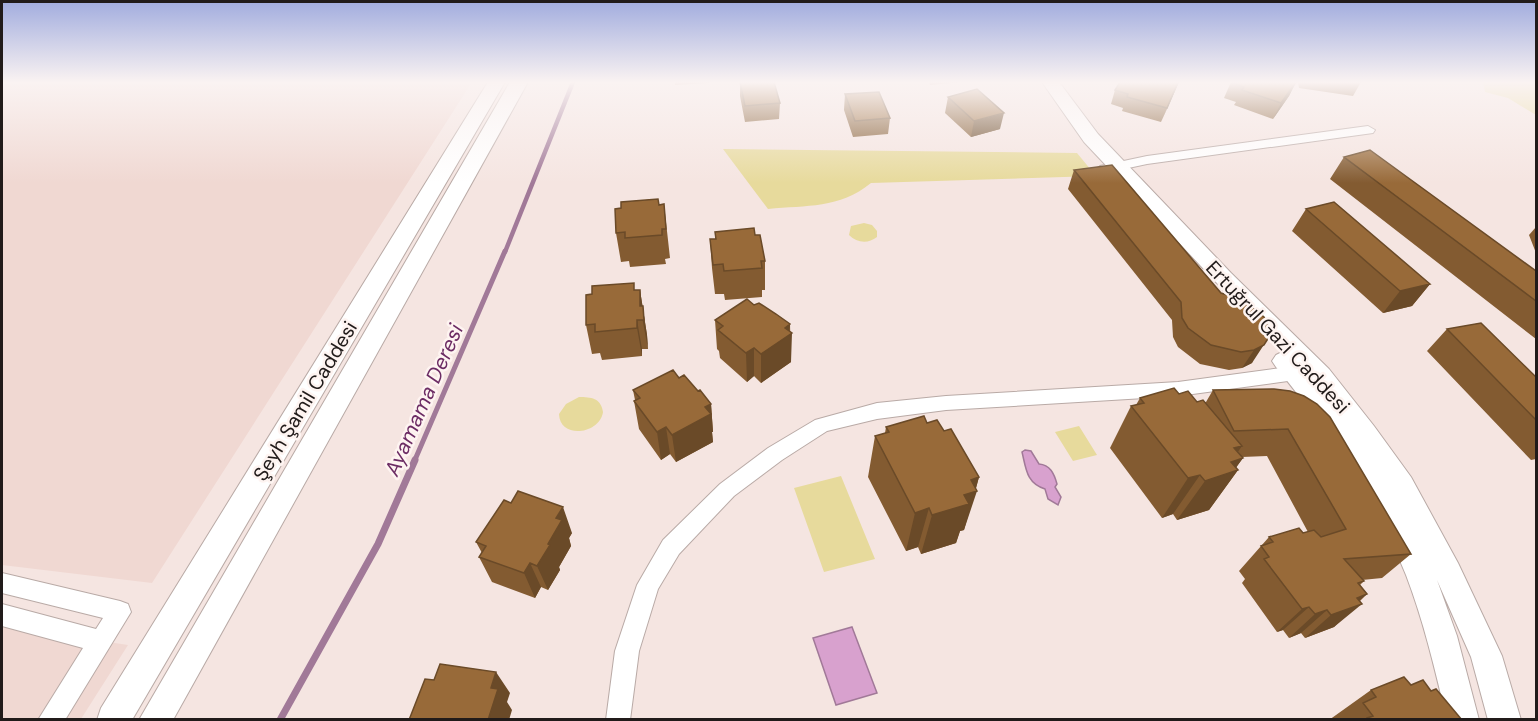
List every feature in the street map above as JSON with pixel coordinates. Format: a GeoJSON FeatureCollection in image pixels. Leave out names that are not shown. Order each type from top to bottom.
{"type":"FeatureCollection","features":[{"type":"Feature","properties":{"kind":"main road","name":"Şeyh Şamil Caddesi"},"geometry":{"type":"LineString","coordinates":[[113,720],[477,116]]}},
{"type":"Feature","properties":{"kind":"main road","name":"Şeyh Şamil Caddesi"},"geometry":{"type":"LineString","coordinates":[[155,720],[500,116]]}},
{"type":"Feature","properties":{"kind":"main road","name":"Ertuğrul Gazi Caddesi"},"geometry":{"type":"LineString","coordinates":[[1060,116],[1076,138],[1111,167],[1320,376],[1395,477],[1448,572],[1486,656],[1505,720]]}},
{"type":"Feature","properties":{"kind":"main road","name":"Ertuğrul Gazi Caddesi"},"geometry":{"type":"LineString","coordinates":[[1074,116],[1111,167],[1319,400],[1357,456],[1403,535],[1433,609],[1463,720]]}},
{"type":"Feature","properties":{"kind":"street"},"geometry":{"type":"LineString","coordinates":[[1111,167],[1368,130]]}},
{"type":"Feature","properties":{"kind":"street"},"geometry":{"type":"LineString","coordinates":[[618,720],[627,651],[648,585],[671,547],[727,490],[775,454],[822,425],[877,411],[934,404],[1178,389],[1295,373]]}},
{"type":"Feature","properties":{"kind":"street"},"geometry":{"type":"LineString","coordinates":[[2,583],[120,612],[50,720]]}},
{"type":"Feature","properties":{"kind":"street"},"geometry":{"type":"LineString","coordinates":[[2,615],[100,641]]}},
{"type":"Feature","properties":{"kind":"shaded area"},"geometry":{"type":"Polygon","coordinates":[[[2,116],[451,116],[152,583],[2,565],[2,116]]]}},
{"type":"Feature","properties":{"kind":"shaded area"},"geometry":{"type":"Polygon","coordinates":[[[723,149],[1077,153],[1096,176],[871,183],[835,202],[768,209],[723,149]]]}},
{"type":"Feature","properties":{"kind":"shaded area"},"geometry":{"type":"Polygon","coordinates":[[[864,223],[872,225],[877,231],[877,237],[863,242],[855,240],[849,235],[851,226],[864,223]]]}},
{"type":"Feature","properties":{"kind":"shaded area"},"geometry":{"type":"Polygon","coordinates":[[[579,397],[595,399],[603,412],[595,425],[588,429],[573,431],[561,422],[559,414],[566,404],[579,397]]]}},
{"type":"Feature","properties":{"kind":"shaded area"},"geometry":{"type":"Polygon","coordinates":[[[1079,426],[1097,455],[1073,461],[1055,432],[1079,426]]]}},
{"type":"Feature","properties":{"kind":"shaded area"},"geometry":{"type":"Polygon","coordinates":[[[1031,451],[1039,464],[1046,466],[1053,473],[1057,484],[1055,487],[1061,497],[1058,505],[1048,499],[1045,489],[1030,479],[1022,452],[1031,451]]]}},
{"type":"Feature","properties":{"kind":"shaded area"},"geometry":{"type":"Polygon","coordinates":[[[841,476],[875,559],[824,572],[794,488],[841,476]]]}},
{"type":"Feature","properties":{"kind":"shaded area"},"geometry":{"type":"Polygon","coordinates":[[[2,626],[128,645],[81,719],[2,719],[2,626]]]}},
{"type":"Feature","properties":{"kind":"shaded area"},"geometry":{"type":"Polygon","coordinates":[[[852,627],[877,693],[836,705],[813,638],[852,627]]]}},
{"type":"Feature","properties":{"kind":"building"},"geometry":{"type":"Polygon","coordinates":[[[853,116],[889,116],[890,118],[855,121],[853,116]]]}},
{"type":"Feature","properties":{"kind":"building"},"geometry":{"type":"Polygon","coordinates":[[[968,116],[994,116],[974,121],[968,116]]]}},
{"type":"Feature","properties":{"kind":"building"},"geometry":{"type":"Polygon","coordinates":[[[1370,150],[1536,271],[1536,301],[1344,157],[1370,150]]]}},
{"type":"Feature","properties":{"kind":"building"},"geometry":{"type":"Polygon","coordinates":[[[1112,165],[1221,293],[1243,300],[1264,317],[1269,327],[1269,337],[1264,345],[1254,350],[1241,352],[1211,345],[1188,328],[1182,318],[1181,302],[1074,170],[1112,165]]]}},
{"type":"Feature","properties":{"kind":"building"},"geometry":{"type":"Polygon","coordinates":[[[658,199],[659,205],[664,204],[666,229],[662,229],[662,235],[625,238],[625,232],[616,233],[615,209],[621,208],[621,202],[658,199]]]}},
{"type":"Feature","properties":{"kind":"building"},"geometry":{"type":"Polygon","coordinates":[[[1334,202],[1430,284],[1400,291],[1306,209],[1334,202]]]}},
{"type":"Feature","properties":{"kind":"building"},"geometry":{"type":"Polygon","coordinates":[[[754,228],[755,235],[760,235],[765,261],[761,261],[762,268],[724,271],[723,264],[713,265],[710,239],[716,239],[715,232],[754,228]]]}},
{"type":"Feature","properties":{"kind":"building"},"geometry":{"type":"Polygon","coordinates":[[[634,283],[634,290],[640,290],[640,306],[643,306],[644,320],[637,320],[637,328],[595,332],[595,324],[586,325],[586,295],[592,294],[592,286],[634,283]]]}},
{"type":"Feature","properties":{"kind":"building"},"geometry":{"type":"Polygon","coordinates":[[[747,299],[754,305],[759,303],[790,324],[785,328],[792,333],[761,354],[754,348],[746,353],[718,330],[723,326],[715,320],[747,299]]]}},
{"type":"Feature","properties":{"kind":"building"},"geometry":{"type":"Polygon","coordinates":[[[1481,323],[1536,377],[1536,420],[1447,329],[1481,323]]]}},
{"type":"Feature","properties":{"kind":"building"},"geometry":{"type":"Polygon","coordinates":[[[673,370],[679,378],[684,375],[698,391],[700,390],[711,404],[705,407],[711,414],[672,435],[666,427],[657,432],[634,401],[640,398],[633,390],[673,370]]]}},
{"type":"Feature","properties":{"kind":"building"},"geometry":{"type":"Polygon","coordinates":[[[1174,388],[1179,394],[1188,391],[1197,402],[1203,400],[1242,446],[1234,448],[1243,458],[1231,462],[1238,470],[1205,481],[1200,475],[1188,478],[1131,406],[1144,403],[1140,398],[1174,388]]]}},
{"type":"Feature","properties":{"kind":"building"},"geometry":{"type":"Polygon","coordinates":[[[1274,389],[1304,396],[1317,404],[1330,417],[1411,554],[1344,559],[1364,581],[1358,583],[1367,594],[1357,598],[1362,604],[1331,615],[1327,610],[1315,614],[1309,607],[1302,609],[1264,559],[1269,557],[1261,546],[1273,542],[1269,537],[1299,528],[1303,533],[1314,530],[1321,537],[1346,529],[1288,429],[1234,431],[1213,390],[1274,389]]]}},
{"type":"Feature","properties":{"kind":"building"},"geometry":{"type":"Polygon","coordinates":[[[924,416],[927,423],[937,420],[944,431],[951,429],[979,477],[971,480],[977,491],[964,495],[969,504],[932,515],[929,508],[915,513],[875,436],[889,432],[886,427],[924,416]]]}},
{"type":"Feature","properties":{"kind":"building"},"geometry":{"type":"Polygon","coordinates":[[[518,491],[563,507],[556,518],[562,520],[548,544],[550,545],[537,566],[530,563],[524,573],[479,557],[486,546],[476,542],[504,500],[511,503],[518,491]]]}},
{"type":"Feature","properties":{"kind":"building"},"geometry":{"type":"Polygon","coordinates":[[[440,664],[496,672],[491,688],[498,689],[488,720],[409,720],[425,679],[434,680],[440,664]]]}},
{"type":"Feature","properties":{"kind":"building"},"geometry":{"type":"Polygon","coordinates":[[[1404,677],[1411,685],[1423,680],[1431,691],[1436,689],[1462,720],[1368,720],[1367,718],[1373,716],[1363,703],[1376,697],[1371,690],[1404,677]]]}},
{"type":"Feature","properties":{"kind":"waterway","name":"Ayamama Deresi"},"geometry":{"type":"LineString","coordinates":[[505,252],[560,116]]}},
{"type":"Feature","properties":{"kind":"waterway","name":"Ayamama Deresi"},"geometry":{"type":"LineString","coordinates":[[414,462],[505,251]]}},
{"type":"Feature","properties":{"kind":"waterway","name":"Ayamama Deresi"},"geometry":{"type":"LineString","coordinates":[[280,720],[378,544],[415,460]]}}]}
